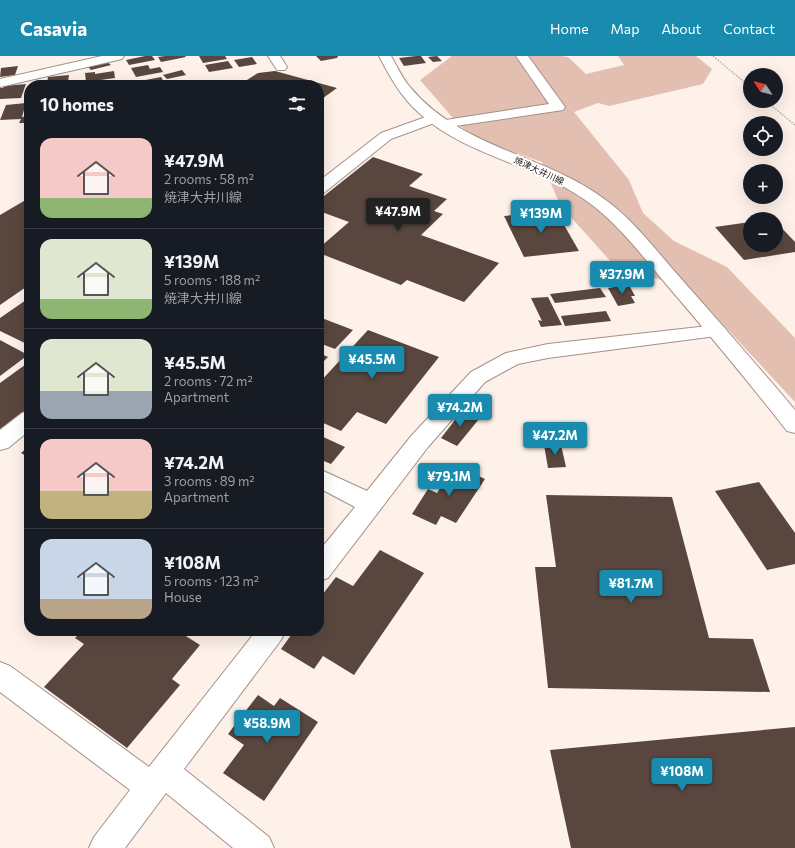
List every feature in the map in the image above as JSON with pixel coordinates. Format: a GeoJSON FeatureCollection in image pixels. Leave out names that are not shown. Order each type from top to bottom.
{"type":"FeatureCollection","features":[{"type":"Feature","properties":{"kind":"street"},"geometry":{"type":"LineString","coordinates":[[0,83],[82,61],[118,56]]}},
{"type":"Feature","properties":{"kind":"street"},"geometry":{"type":"LineString","coordinates":[[274,56],[281,67]]}},
{"type":"Feature","properties":{"kind":"street","name":"焼津大井川線"},"geometry":{"type":"LineString","coordinates":[[385,56],[405,90],[438,121],[465,137],[563,181],[590,196],[616,217],[717,331],[795,426]]}},
{"type":"Feature","properties":{"kind":"street"},"geometry":{"type":"LineString","coordinates":[[324,185],[386,136],[438,121],[558,107],[522,56]]}},
{"type":"Feature","properties":{"kind":"street"},"geometry":{"type":"LineString","coordinates":[[324,564],[420,440],[478,377],[513,358],[548,351],[717,331]]}},
{"type":"Feature","properties":{"kind":"street"},"geometry":{"type":"LineString","coordinates":[[0,442],[24,424]]}},
{"type":"Feature","properties":{"kind":"street"},"geometry":{"type":"LineString","coordinates":[[324,480],[371,504]]}},
{"type":"Feature","properties":{"kind":"street"},"geometry":{"type":"LineString","coordinates":[[105,848],[268,636]]}},
{"type":"Feature","properties":{"kind":"street"},"geometry":{"type":"LineString","coordinates":[[0,675],[258,848]]}},
{"type":"Feature","properties":{"kind":"path"},"geometry":{"type":"LineString","coordinates":[[713,56],[743,81]]}},
{"type":"Feature","properties":{"kind":"path"},"geometry":{"type":"LineString","coordinates":[[774,108],[795,125]]}},
{"type":"Feature","properties":{"kind":"shaded area"},"geometry":{"type":"Polygon","coordinates":[[[452,56],[561,56],[568,57],[586,74],[624,65],[618,56],[696,56],[712,69],[703,84],[609,106],[598,103],[574,112],[629,180],[643,213],[674,241],[727,267],[795,338],[795,402],[691,290],[613,264],[560,205],[542,162],[477,139],[459,125],[420,80],[452,56]]]}},
{"type":"Feature","properties":{"kind":"building"},"geometry":{"type":"Polygon","coordinates":[[[152,56],[155,60],[129,65],[126,60],[152,56]]]}},
{"type":"Feature","properties":{"kind":"building"},"geometry":{"type":"Polygon","coordinates":[[[199,56],[225,56],[227,59],[203,63],[199,56]]]}},
{"type":"Feature","properties":{"kind":"building"},"geometry":{"type":"Polygon","coordinates":[[[316,56],[338,56],[337,58],[321,61],[316,56]]]}},
{"type":"Feature","properties":{"kind":"building"},"geometry":{"type":"Polygon","coordinates":[[[421,56],[426,63],[404,66],[399,58],[421,56]]]}},
{"type":"Feature","properties":{"kind":"building"},"geometry":{"type":"Polygon","coordinates":[[[437,56],[442,61],[433,62],[428,57],[437,56]]]}},
{"type":"Feature","properties":{"kind":"building"},"geometry":{"type":"Polygon","coordinates":[[[158,57],[186,57],[161,62],[158,57]]]}},
{"type":"Feature","properties":{"kind":"building"},"geometry":{"type":"Polygon","coordinates":[[[252,57],[257,64],[239,67],[234,60],[252,57]]]}},
{"type":"Feature","properties":{"kind":"building"},"geometry":{"type":"Polygon","coordinates":[[[106,61],[111,65],[91,70],[87,66],[106,61]]]}},
{"type":"Feature","properties":{"kind":"building"},"geometry":{"type":"Polygon","coordinates":[[[228,61],[233,68],[209,72],[205,65],[228,61]]]}},
{"type":"Feature","properties":{"kind":"building"},"geometry":{"type":"Polygon","coordinates":[[[148,65],[150,69],[160,67],[163,72],[136,77],[131,68],[148,65]]]}},
{"type":"Feature","properties":{"kind":"building"},"geometry":{"type":"Polygon","coordinates":[[[18,66],[15,75],[0,77],[1,68],[18,66]]]}},
{"type":"Feature","properties":{"kind":"building"},"geometry":{"type":"Polygon","coordinates":[[[182,70],[186,75],[167,79],[163,75],[182,70]]]}},
{"type":"Feature","properties":{"kind":"building"},"geometry":{"type":"Polygon","coordinates":[[[114,71],[115,78],[86,80],[85,73],[95,72],[95,74],[114,71]]]}},
{"type":"Feature","properties":{"kind":"building"},"geometry":{"type":"Polygon","coordinates":[[[275,71],[308,80],[247,80],[258,73],[275,71]]]}},
{"type":"Feature","properties":{"kind":"building"},"geometry":{"type":"Polygon","coordinates":[[[69,75],[68,80],[48,80],[48,77],[69,75]]]}},
{"type":"Feature","properties":{"kind":"building"},"geometry":{"type":"Polygon","coordinates":[[[161,77],[163,80],[145,80],[161,77]]]}},
{"type":"Feature","properties":{"kind":"building"},"geometry":{"type":"Polygon","coordinates":[[[24,84],[21,98],[0,99],[0,88],[3,88],[4,86],[24,84]]]}},
{"type":"Feature","properties":{"kind":"building"},"geometry":{"type":"Polygon","coordinates":[[[324,84],[337,88],[324,97],[324,84]]]}},
{"type":"Feature","properties":{"kind":"building"},"geometry":{"type":"Polygon","coordinates":[[[24,103],[22,117],[24,117],[24,123],[19,123],[21,119],[0,120],[6,105],[24,103]]]}},
{"type":"Feature","properties":{"kind":"building"},"geometry":{"type":"Polygon","coordinates":[[[373,157],[423,174],[409,186],[447,199],[434,211],[443,214],[421,235],[499,263],[464,302],[407,280],[401,285],[324,255],[324,244],[349,222],[324,213],[324,196],[373,157]]]}},
{"type":"Feature","properties":{"kind":"building"},"geometry":{"type":"Polygon","coordinates":[[[24,201],[24,288],[0,305],[0,215],[24,201]]]}},
{"type":"Feature","properties":{"kind":"building"},"geometry":{"type":"Polygon","coordinates":[[[556,211],[579,251],[524,257],[504,216],[556,211]]]}},
{"type":"Feature","properties":{"kind":"building"},"geometry":{"type":"Polygon","coordinates":[[[743,223],[743,252],[783,252],[783,229],[795,242],[795,252],[744,260],[715,227],[743,223]]]}},
{"type":"Feature","properties":{"kind":"building"},"geometry":{"type":"Polygon","coordinates":[[[629,285],[635,296],[631,296],[635,303],[618,306],[608,288],[629,285]]]}},
{"type":"Feature","properties":{"kind":"building"},"geometry":{"type":"Polygon","coordinates":[[[600,288],[606,297],[555,303],[550,294],[600,288]]]}},
{"type":"Feature","properties":{"kind":"building"},"geometry":{"type":"Polygon","coordinates":[[[548,297],[562,325],[541,327],[538,320],[542,321],[531,298],[548,297]]]}},
{"type":"Feature","properties":{"kind":"building"},"geometry":{"type":"Polygon","coordinates":[[[24,301],[24,343],[0,331],[0,318],[24,301]]]}},
{"type":"Feature","properties":{"kind":"building"},"geometry":{"type":"Polygon","coordinates":[[[606,311],[611,321],[565,326],[561,316],[606,311]]]}},
{"type":"Feature","properties":{"kind":"building"},"geometry":{"type":"Polygon","coordinates":[[[324,319],[353,330],[335,349],[324,345],[324,319]]]}},
{"type":"Feature","properties":{"kind":"building"},"geometry":{"type":"Polygon","coordinates":[[[368,330],[439,357],[386,424],[357,412],[341,431],[324,423],[324,378],[368,330]]]}},
{"type":"Feature","properties":{"kind":"building"},"geometry":{"type":"Polygon","coordinates":[[[0,340],[24,353],[24,358],[0,376],[0,340]]]}},
{"type":"Feature","properties":{"kind":"building"},"geometry":{"type":"Polygon","coordinates":[[[324,355],[328,357],[324,361],[324,355]]]}},
{"type":"Feature","properties":{"kind":"building"},"geometry":{"type":"Polygon","coordinates":[[[24,366],[24,417],[0,436],[0,383],[24,366]]]}},
{"type":"Feature","properties":{"kind":"building"},"geometry":{"type":"Polygon","coordinates":[[[462,411],[479,419],[457,446],[441,438],[462,411]]]}},
{"type":"Feature","properties":{"kind":"building"},"geometry":{"type":"Polygon","coordinates":[[[324,437],[345,447],[331,464],[324,461],[324,437]]]}},
{"type":"Feature","properties":{"kind":"building"},"geometry":{"type":"Polygon","coordinates":[[[544,445],[561,445],[566,467],[548,468],[544,445]]]}},
{"type":"Feature","properties":{"kind":"building"},"geometry":{"type":"Polygon","coordinates":[[[456,466],[485,479],[456,523],[441,516],[436,525],[412,514],[428,489],[437,493],[442,485],[433,484],[441,472],[450,476],[456,466]]]}},
{"type":"Feature","properties":{"kind":"building"},"geometry":{"type":"Polygon","coordinates":[[[759,482],[795,533],[795,564],[767,570],[715,491],[759,482]]]}},
{"type":"Feature","properties":{"kind":"building"},"geometry":{"type":"Polygon","coordinates":[[[546,495],[672,497],[709,638],[753,639],[770,692],[548,688],[535,567],[556,567],[546,495]]]}},
{"type":"Feature","properties":{"kind":"building"},"geometry":{"type":"Polygon","coordinates":[[[380,550],[424,573],[354,675],[323,656],[314,669],[281,649],[290,636],[324,636],[324,593],[336,577],[353,586],[380,550]]]}},
{"type":"Feature","properties":{"kind":"building"},"geometry":{"type":"Polygon","coordinates":[[[77,636],[186,636],[200,645],[172,679],[180,685],[127,748],[44,687],[84,644],[75,638],[77,636]]]}},
{"type":"Feature","properties":{"kind":"building"},"geometry":{"type":"Polygon","coordinates":[[[258,695],[274,706],[280,698],[318,722],[264,801],[223,773],[244,745],[228,734],[258,695]]]}},
{"type":"Feature","properties":{"kind":"building"},"geometry":{"type":"Polygon","coordinates":[[[795,727],[795,848],[571,848],[550,750],[795,727]]]}}]}
